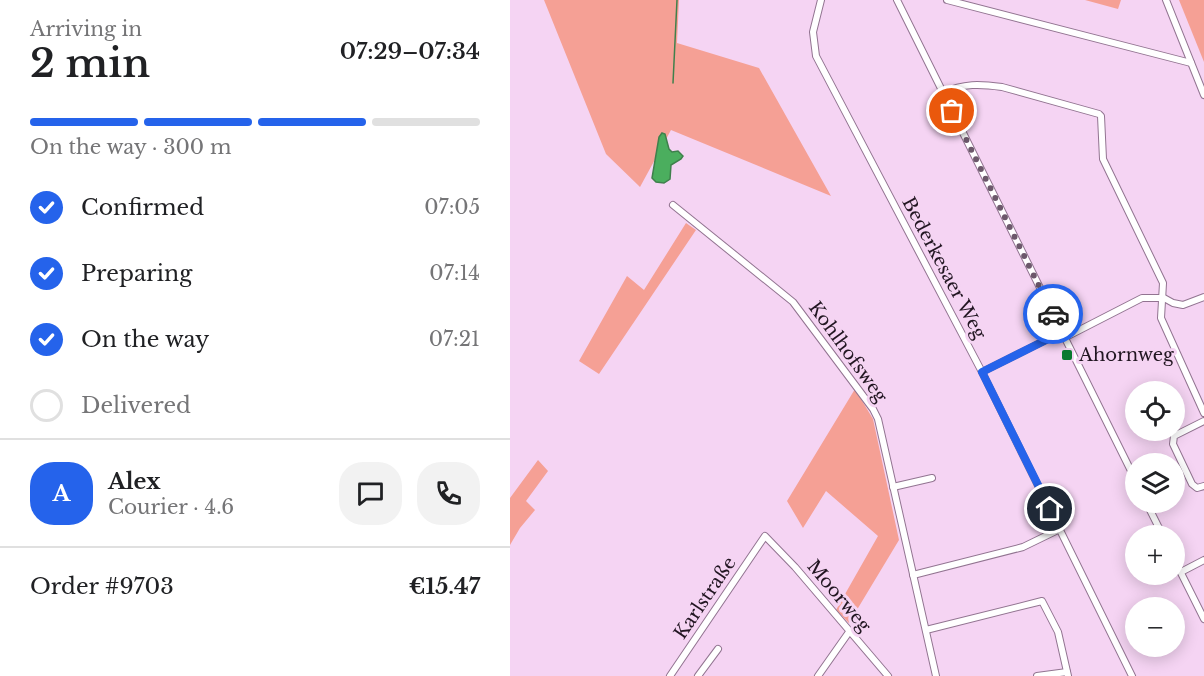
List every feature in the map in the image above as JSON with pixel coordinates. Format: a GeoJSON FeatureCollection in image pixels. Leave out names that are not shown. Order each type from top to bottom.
{"type":"FeatureCollection","features":[{"type":"Feature","properties":{"kind":"street","name":"Bederkesaer Weg"},"geometry":{"type":"LineString","coordinates":[[822,0],[813,32],[816,56],[982,372],[1132,676]]}},
{"type":"Feature","properties":{"kind":"street"},"geometry":{"type":"LineString","coordinates":[[897,0],[1125,459]]}},
{"type":"Feature","properties":{"kind":"street"},"geometry":{"type":"LineString","coordinates":[[947,0],[1191,63]]}},
{"type":"Feature","properties":{"kind":"street"},"geometry":{"type":"LineString","coordinates":[[1166,0],[1204,95]]}},
{"type":"Feature","properties":{"kind":"street"},"geometry":{"type":"LineString","coordinates":[[944,93],[971,84],[1002,87],[1099,114],[1102,120],[1103,159],[1163,283],[1164,298],[1161,318],[1204,413]]}},
{"type":"Feature","properties":{"kind":"street","name":"Kohlhofsweg"},"geometry":{"type":"LineString","coordinates":[[673,205],[778,288],[805,316],[873,409],[878,419],[936,676]]}},
{"type":"Feature","properties":{"kind":"street"},"geometry":{"type":"LineString","coordinates":[[982,372],[1142,298],[1164,298],[1183,305],[1204,297]]}},
{"type":"Feature","properties":{"kind":"street"},"geometry":{"type":"LineString","coordinates":[[1204,421],[1174,436],[1173,439],[1173,444],[1192,484],[1197,488],[1204,486]]}},
{"type":"Feature","properties":{"kind":"street"},"geometry":{"type":"LineString","coordinates":[[893,487],[932,478]]}},
{"type":"Feature","properties":{"kind":"street"},"geometry":{"type":"LineString","coordinates":[[913,575],[1023,548],[1060,529]]}},
{"type":"Feature","properties":{"kind":"street","name":"Moorweg"},"geometry":{"type":"LineString","coordinates":[[765,536],[795,567],[888,676]]}},
{"type":"Feature","properties":{"kind":"street","name":"Karlstraße"},"geometry":{"type":"LineString","coordinates":[[670,676],[765,536]]}},
{"type":"Feature","properties":{"kind":"street"},"geometry":{"type":"LineString","coordinates":[[1185,570],[1204,560]]}},
{"type":"Feature","properties":{"kind":"street"},"geometry":{"type":"LineString","coordinates":[[1185,580],[1204,619]]}},
{"type":"Feature","properties":{"kind":"street"},"geometry":{"type":"LineString","coordinates":[[926,630],[1042,601],[1058,632],[1067,674],[1037,676]]}},
{"type":"Feature","properties":{"kind":"street"},"geometry":{"type":"LineString","coordinates":[[818,676],[849,632]]}},
{"type":"Feature","properties":{"kind":"street"},"geometry":{"type":"LineString","coordinates":[[698,676],[718,649]]}},
{"type":"Feature","properties":{"kind":"shaded area"},"geometry":{"type":"Polygon","coordinates":[[[544,0],[679,0],[677,43],[759,68],[831,196],[671,130],[640,187],[606,154],[544,0]]]}},
{"type":"Feature","properties":{"kind":"shaded area"},"geometry":{"type":"Polygon","coordinates":[[[1085,0],[1121,0],[1118,9],[1085,0]]]}},
{"type":"Feature","properties":{"kind":"shaded area"},"geometry":{"type":"Polygon","coordinates":[[[1179,0],[1204,0],[1204,62],[1179,0]]]}},
{"type":"Feature","properties":{"kind":"shaded area"},"geometry":{"type":"Polygon","coordinates":[[[662,133],[665,134],[669,149],[672,152],[678,151],[683,156],[671,165],[670,179],[664,183],[656,182],[652,178],[659,137],[662,133]]]}},
{"type":"Feature","properties":{"kind":"shaded area"},"geometry":{"type":"Polygon","coordinates":[[[686,223],[696,230],[599,374],[579,361],[627,276],[644,290],[686,223]]]}},
{"type":"Feature","properties":{"kind":"shaded area"},"geometry":{"type":"Polygon","coordinates":[[[855,389],[873,419],[899,540],[849,623],[836,610],[878,536],[826,491],[803,528],[787,501],[855,389]]]}},
{"type":"Feature","properties":{"kind":"shaded area"},"geometry":{"type":"Polygon","coordinates":[[[538,460],[548,471],[526,501],[535,510],[510,545],[510,498],[538,460]]]}},
{"type":"Feature","properties":{"kind":"waterway"},"geometry":{"type":"LineString","coordinates":[[673,83],[677,0]]}},
{"type":"Feature","properties":{"kind":"way so far"},"geometry":{"type":"LineString","coordinates":[[952,111],[1053,314]]}},
{"type":"Feature","properties":{"kind":"place","name":"Ahornweg"},"geometry":{"type":"Point","coordinates":[1067,355]}},
{"type":"Feature","properties":{"kind":"route"},"geometry":{"type":"LineString","coordinates":[[1050,509],[982,372],[1062,332],[1053,314]]}}]}
